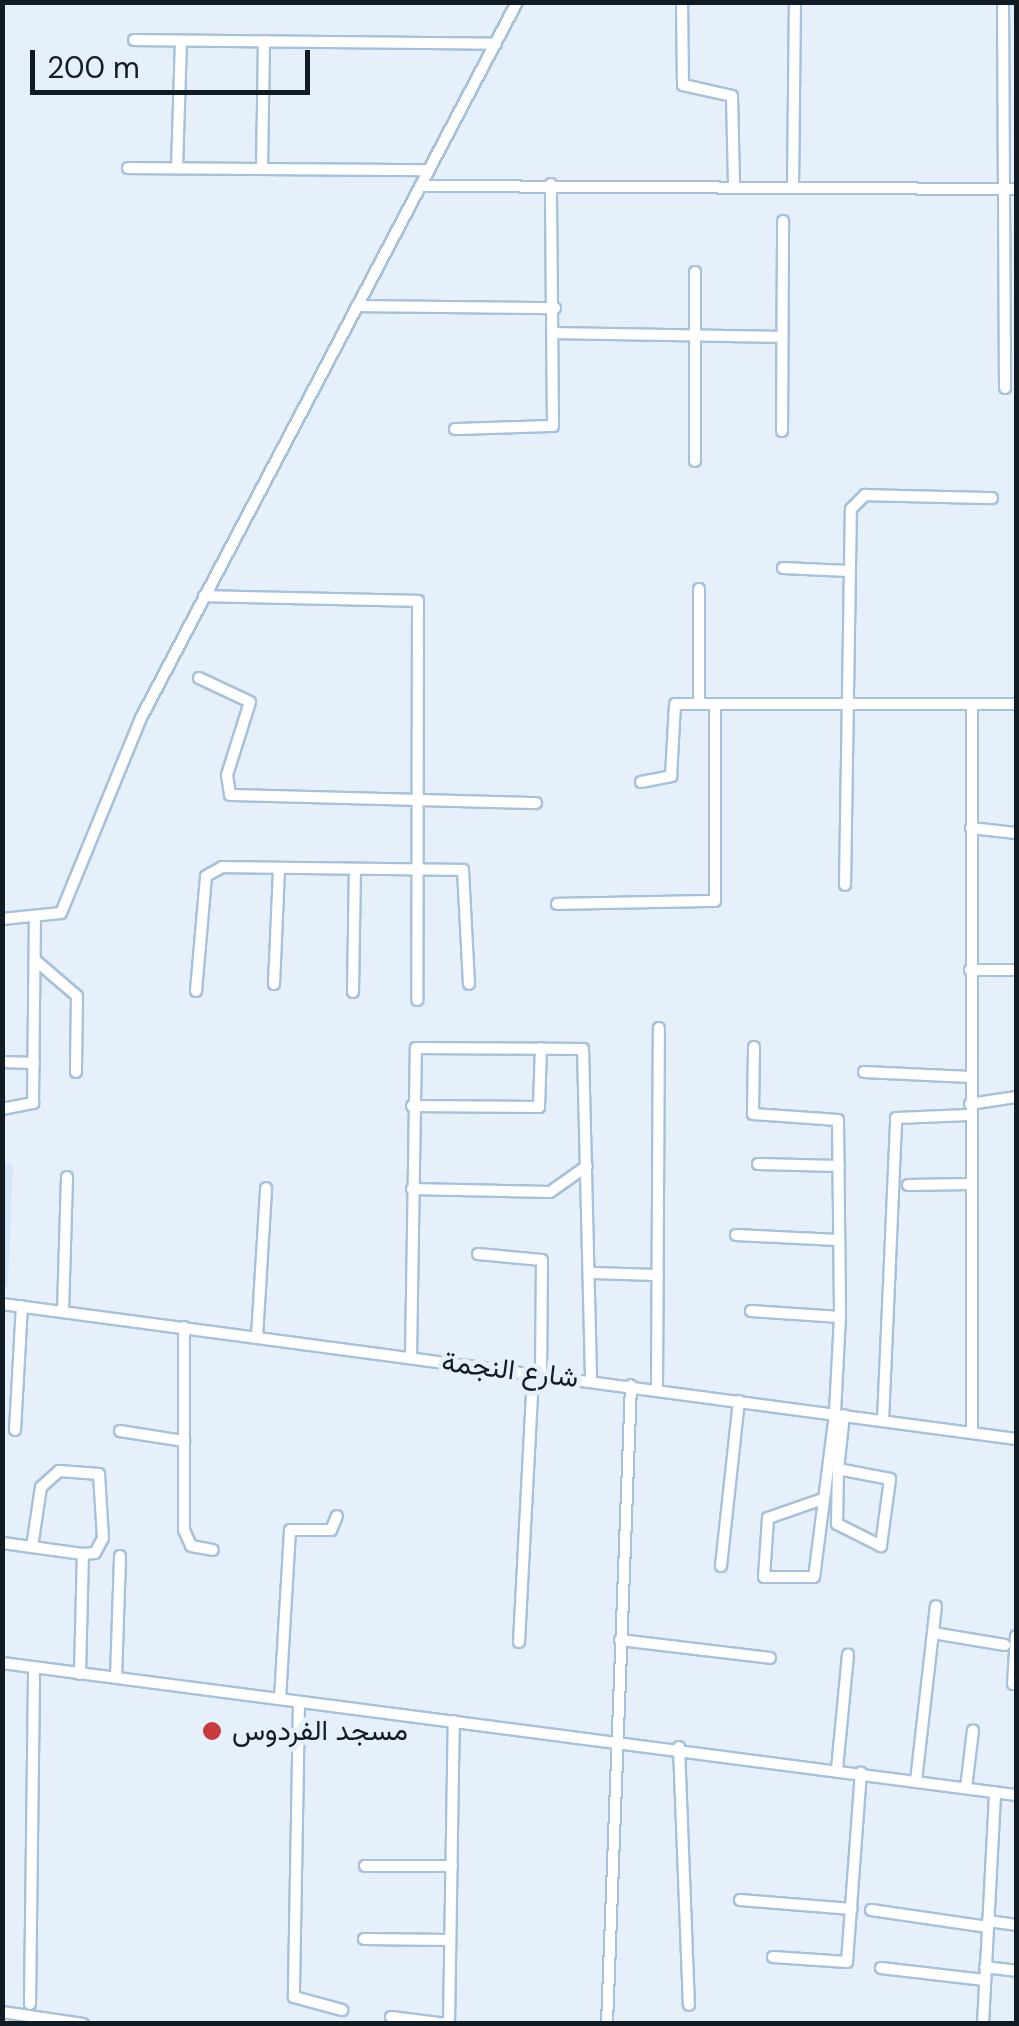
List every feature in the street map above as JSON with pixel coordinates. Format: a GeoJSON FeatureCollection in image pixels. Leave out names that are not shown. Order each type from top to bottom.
{"type":"FeatureCollection","features":[{"type":"Feature","properties":{"kind":"street"},"geometry":{"type":"LineString","coordinates":[[2,919],[54,918],[70,898],[141,718],[517,2]]}},
{"type":"Feature","properties":{"kind":"street"},"geometry":{"type":"LineString","coordinates":[[682,2],[686,89],[732,96],[734,186]]}},
{"type":"Feature","properties":{"kind":"street"},"geometry":{"type":"LineString","coordinates":[[793,188],[795,2]]}},
{"type":"Feature","properties":{"kind":"street"},"geometry":{"type":"LineString","coordinates":[[1003,2],[1006,388]]}},
{"type":"Feature","properties":{"kind":"street"},"geometry":{"type":"LineString","coordinates":[[134,40],[496,44]]}},
{"type":"Feature","properties":{"kind":"street"},"geometry":{"type":"LineString","coordinates":[[177,168],[181,40]]}},
{"type":"Feature","properties":{"kind":"street"},"geometry":{"type":"LineString","coordinates":[[262,169],[264,41]]}},
{"type":"Feature","properties":{"kind":"street"},"geometry":{"type":"LineString","coordinates":[[128,168],[428,170]]}},
{"type":"Feature","properties":{"kind":"street"},"geometry":{"type":"LineString","coordinates":[[455,429],[552,426],[556,333],[552,184]]}},
{"type":"Feature","properties":{"kind":"street"},"geometry":{"type":"LineString","coordinates":[[420,186],[1016,189]]}},
{"type":"Feature","properties":{"kind":"street"},"geometry":{"type":"LineString","coordinates":[[782,431],[783,221]]}},
{"type":"Feature","properties":{"kind":"street"},"geometry":{"type":"LineString","coordinates":[[695,272],[695,461]]}},
{"type":"Feature","properties":{"kind":"street"},"geometry":{"type":"LineString","coordinates":[[357,306],[555,308]]}},
{"type":"Feature","properties":{"kind":"street"},"geometry":{"type":"LineString","coordinates":[[556,333],[781,337]]}},
{"type":"Feature","properties":{"kind":"street"},"geometry":{"type":"LineString","coordinates":[[845,885],[848,571],[858,498],[992,498]]}},
{"type":"Feature","properties":{"kind":"street"},"geometry":{"type":"LineString","coordinates":[[783,568],[848,571]]}},
{"type":"Feature","properties":{"kind":"street"},"geometry":{"type":"LineString","coordinates":[[699,589],[699,704]]}},
{"type":"Feature","properties":{"kind":"street"},"geometry":{"type":"LineString","coordinates":[[204,596],[418,601],[421,870],[416,1000]]}},
{"type":"Feature","properties":{"kind":"street"},"geometry":{"type":"LineString","coordinates":[[198,678],[250,702],[227,775],[230,795],[419,804],[536,803]]}},
{"type":"Feature","properties":{"kind":"street"},"geometry":{"type":"LineString","coordinates":[[557,904],[716,901],[715,704]]}},
{"type":"Feature","properties":{"kind":"street"},"geometry":{"type":"LineString","coordinates":[[972,704],[972,1433]]}},
{"type":"Feature","properties":{"kind":"street"},"geometry":{"type":"LineString","coordinates":[[641,782],[671,776],[672,705],[1016,704]]}},
{"type":"Feature","properties":{"kind":"street"},"geometry":{"type":"LineString","coordinates":[[971,828],[1016,833]]}},
{"type":"Feature","properties":{"kind":"street"},"geometry":{"type":"LineString","coordinates":[[196,990],[209,871],[279,869],[468,872],[469,984]]}},
{"type":"Feature","properties":{"kind":"street"},"geometry":{"type":"LineString","coordinates":[[274,984],[279,869]]}},
{"type":"Feature","properties":{"kind":"street"},"geometry":{"type":"LineString","coordinates":[[353,992],[355,870]]}},
{"type":"Feature","properties":{"kind":"street"},"geometry":{"type":"LineString","coordinates":[[2,1109],[31,1108],[35,919]]}},
{"type":"Feature","properties":{"kind":"street"},"geometry":{"type":"LineString","coordinates":[[34,960],[78,996],[76,1072]]}},
{"type":"Feature","properties":{"kind":"street"},"geometry":{"type":"LineString","coordinates":[[970,970],[1016,970]]}},
{"type":"Feature","properties":{"kind":"street"},"geometry":{"type":"LineString","coordinates":[[657,1389],[659,1028]]}},
{"type":"Feature","properties":{"kind":"street"},"geometry":{"type":"LineString","coordinates":[[754,1047],[754,1114],[838,1120],[838,1469],[842,1534],[880,1546],[890,1479],[838,1469]]}},
{"type":"Feature","properties":{"kind":"street"},"geometry":{"type":"LineString","coordinates":[[411,1357],[412,1106],[416,1048],[582,1049],[591,1274],[590,1380]]}},
{"type":"Feature","properties":{"kind":"street"},"geometry":{"type":"LineString","coordinates":[[412,1106],[539,1106],[541,1048]]}},
{"type":"Feature","properties":{"kind":"street"},"geometry":{"type":"LineString","coordinates":[[2,1062],[34,1063]]}},
{"type":"Feature","properties":{"kind":"street"},"geometry":{"type":"LineString","coordinates":[[864,1072],[970,1077]]}},
{"type":"Feature","properties":{"kind":"street"},"geometry":{"type":"LineString","coordinates":[[883,1421],[896,1118],[970,1109],[1016,1097]]}},
{"type":"Feature","properties":{"kind":"street"},"geometry":{"type":"LineString","coordinates":[[758,1164],[839,1166]]}},
{"type":"Feature","properties":{"kind":"street"},"geometry":{"type":"LineString","coordinates":[[412,1188],[550,1192],[587,1166]]}},
{"type":"Feature","properties":{"kind":"street"},"geometry":{"type":"LineString","coordinates":[[63,1312],[68,1177]]}},
{"type":"Feature","properties":{"kind":"street"},"geometry":{"type":"LineString","coordinates":[[908,1185],[970,1184]]}},
{"type":"Feature","properties":{"kind":"street"},"geometry":{"type":"LineString","coordinates":[[257,1337],[266,1188]]}},
{"type":"Feature","properties":{"kind":"street"},"geometry":{"type":"LineString","coordinates":[[736,1235],[838,1240]]}},
{"type":"Feature","properties":{"kind":"street"},"geometry":{"type":"LineString","coordinates":[[478,1254],[542,1260],[519,1642]]}},
{"type":"Feature","properties":{"kind":"street"},"geometry":{"type":"LineString","coordinates":[[591,1274],[658,1275]]}},
{"type":"Feature","properties":{"kind":"street","name":"شارع النجمة"},"geometry":{"type":"LineString","coordinates":[[2,1304],[1016,1439]]}},
{"type":"Feature","properties":{"kind":"street"},"geometry":{"type":"LineString","coordinates":[[15,1430],[22,1306]]}},
{"type":"Feature","properties":{"kind":"street"},"geometry":{"type":"LineString","coordinates":[[751,1311],[840,1317]]}},
{"type":"Feature","properties":{"kind":"street"},"geometry":{"type":"LineString","coordinates":[[184,1326],[185,1537],[214,1550]]}},
{"type":"Feature","properties":{"kind":"street"},"geometry":{"type":"LineString","coordinates":[[607,2024],[631,1385]]}},
{"type":"Feature","properties":{"kind":"street"},"geometry":{"type":"LineString","coordinates":[[720,1566],[739,1400]]}},
{"type":"Feature","properties":{"kind":"street"},"geometry":{"type":"LineString","coordinates":[[823,1499],[768,1518],[764,1578],[812,1582],[839,1415]]}},
{"type":"Feature","properties":{"kind":"street"},"geometry":{"type":"LineString","coordinates":[[120,1431],[184,1441]]}},
{"type":"Feature","properties":{"kind":"street"},"geometry":{"type":"LineString","coordinates":[[2,1543],[32,1548],[83,1554],[103,1538],[95,1472],[59,1471],[41,1487],[32,1548]]}},
{"type":"Feature","properties":{"kind":"street"},"geometry":{"type":"LineString","coordinates":[[280,1699],[290,1530],[334,1529],[337,1516]]}},
{"type":"Feature","properties":{"kind":"street"},"geometry":{"type":"LineString","coordinates":[[80,1674],[83,1554]]}},
{"type":"Feature","properties":{"kind":"street"},"geometry":{"type":"LineString","coordinates":[[116,1678],[120,1556]]}},
{"type":"Feature","properties":{"kind":"street"},"geometry":{"type":"LineString","coordinates":[[916,1781],[936,1606]]}},
{"type":"Feature","properties":{"kind":"street"},"geometry":{"type":"LineString","coordinates":[[933,1633],[1005,1645]]}},
{"type":"Feature","properties":{"kind":"street"},"geometry":{"type":"LineString","coordinates":[[1013,1684],[1016,1636]]}},
{"type":"Feature","properties":{"kind":"street"},"geometry":{"type":"LineString","coordinates":[[620,1640],[770,1658]]}},
{"type":"Feature","properties":{"kind":"street"},"geometry":{"type":"LineString","coordinates":[[837,1769],[848,1655]]}},
{"type":"Feature","properties":{"kind":"street"},"geometry":{"type":"LineString","coordinates":[[2,1663],[680,1747],[1016,1795]]}},
{"type":"Feature","properties":{"kind":"street"},"geometry":{"type":"LineString","coordinates":[[30,2004],[34,1668]]}},
{"type":"Feature","properties":{"kind":"street"},"geometry":{"type":"LineString","coordinates":[[299,1702],[294,1997],[342,2010]]}},
{"type":"Feature","properties":{"kind":"street"},"geometry":{"type":"LineString","coordinates":[[391,2017],[448,2024],[454,1721]]}},
{"type":"Feature","properties":{"kind":"street"},"geometry":{"type":"LineString","coordinates":[[966,1788],[973,1730]]}},
{"type":"Feature","properties":{"kind":"street"},"geometry":{"type":"LineString","coordinates":[[680,1747],[689,2004]]}},
{"type":"Feature","properties":{"kind":"street"},"geometry":{"type":"LineString","coordinates":[[773,1957],[848,1962],[860,1772]]}},
{"type":"Feature","properties":{"kind":"street"},"geometry":{"type":"LineString","coordinates":[[983,2024],[995,1792]]}},
{"type":"Feature","properties":{"kind":"street"},"geometry":{"type":"LineString","coordinates":[[365,1866],[452,1866]]}},
{"type":"Feature","properties":{"kind":"street"},"geometry":{"type":"LineString","coordinates":[[740,1900],[852,1909]]}},
{"type":"Feature","properties":{"kind":"street"},"geometry":{"type":"LineString","coordinates":[[871,1910],[1016,1925]]}},
{"type":"Feature","properties":{"kind":"street"},"geometry":{"type":"LineString","coordinates":[[364,1940],[450,1940]]}},
{"type":"Feature","properties":{"kind":"street"},"geometry":{"type":"LineString","coordinates":[[985,1967],[1016,1971]]}},
{"type":"Feature","properties":{"kind":"street"},"geometry":{"type":"LineString","coordinates":[[881,1968],[984,1980]]}},
{"type":"Feature","properties":{"kind":"street"},"geometry":{"type":"LineString","coordinates":[[2,2012],[83,2024]]}},
{"type":"Feature","properties":{"kind":"shaded area"},"geometry":{"type":"Polygon","coordinates":[[[3,1164],[13,1164],[8,1287],[3,1287],[3,1164]]]}},
{"type":"Feature","properties":{"kind":"place","name":"مسجد الفردوس"},"geometry":{"type":"Point","coordinates":[212,1731]}}]}
